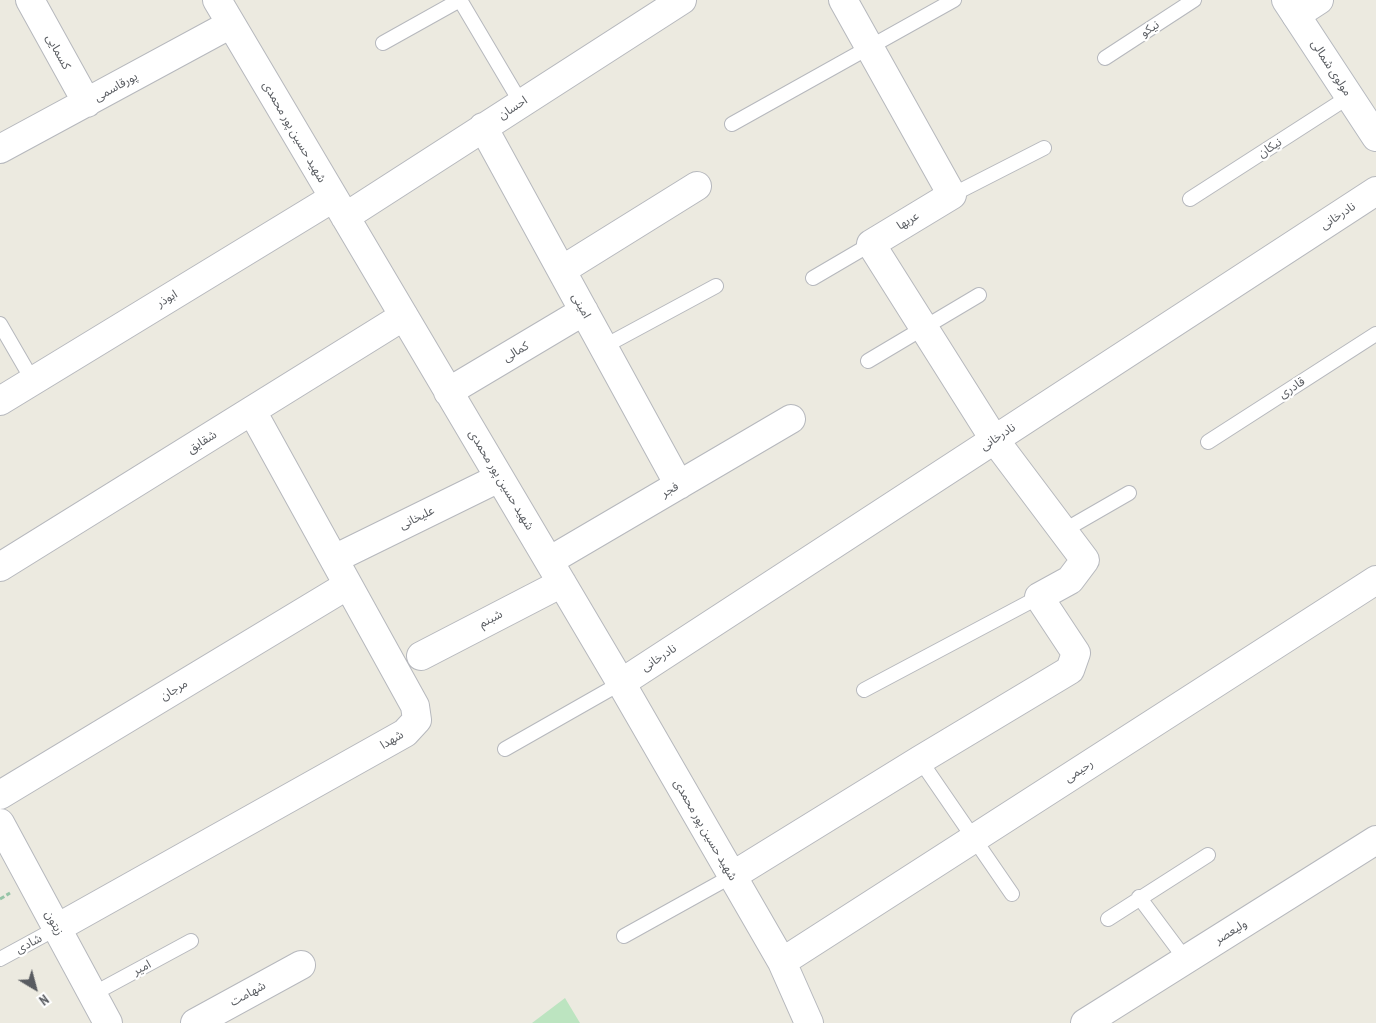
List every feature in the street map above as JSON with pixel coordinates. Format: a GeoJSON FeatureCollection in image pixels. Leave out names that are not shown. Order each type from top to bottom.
{"type":"FeatureCollection","features":[{"type":"Feature","properties":{"kind":"street","name":"کسمایی"},"geometry":{"type":"LineString","coordinates":[[30,0],[87,103]]}},
{"type":"Feature","properties":{"kind":"street","name":"شهید حسین پور محمدی"},"geometry":{"type":"LineString","coordinates":[[217,0],[621,683],[782,962],[809,1023]]}},
{"type":"Feature","properties":{"kind":"street","name":"احسان"},"geometry":{"type":"LineString","coordinates":[[339,207],[483,127],[682,0]]}},
{"type":"Feature","properties":{"kind":"street"},"geometry":{"type":"LineString","coordinates":[[843,0],[952,195]]}},
{"type":"Feature","properties":{"kind":"street"},"geometry":{"type":"LineString","coordinates":[[1291,8],[1319,0]]}},
{"type":"Feature","properties":{"kind":"street","name":"مولوی شمالی"},"geometry":{"type":"LineString","coordinates":[[1291,8],[1376,136]]}},
{"type":"Feature","properties":{"kind":"street","name":"پورقاسمی"},"geometry":{"type":"LineString","coordinates":[[0,149],[231,24]]}},
{"type":"Feature","properties":{"kind":"street","name":"امینی"},"geometry":{"type":"LineString","coordinates":[[483,127],[679,485]]}},
{"type":"Feature","properties":{"kind":"street"},"geometry":{"type":"LineString","coordinates":[[562,270],[697,186]]}},
{"type":"Feature","properties":{"kind":"street","name":"نادرخانی"},"geometry":{"type":"LineString","coordinates":[[621,683],[1376,191]]}},
{"type":"Feature","properties":{"kind":"street","name":"عربها"},"geometry":{"type":"LineString","coordinates":[[871,244],[952,195]]}},
{"type":"Feature","properties":{"kind":"street","name":"ابوذر"},"geometry":{"type":"LineString","coordinates":[[0,401],[339,207]]}},
{"type":"Feature","properties":{"kind":"street"},"geometry":{"type":"LineString","coordinates":[[732,876],[1070,670],[1076,653],[1039,597],[1070,580],[1085,560],[994,439],[871,244]]}},
{"type":"Feature","properties":{"kind":"street","name":"کمالی"},"geometry":{"type":"LineString","coordinates":[[448,392],[584,312]]}},
{"type":"Feature","properties":{"kind":"street","name":"شقایق"},"geometry":{"type":"LineString","coordinates":[[0,567],[404,316]]}},
{"type":"Feature","properties":{"kind":"street","name":"شهدا"},"geometry":{"type":"LineString","coordinates":[[57,928],[405,733],[417,720],[415,706],[252,411]]}},
{"type":"Feature","properties":{"kind":"street","name":"فجر"},"geometry":{"type":"LineString","coordinates":[[555,572],[679,485],[791,419]]}},
{"type":"Feature","properties":{"kind":"street","name":"علیخانی"},"geometry":{"type":"LineString","coordinates":[[334,559],[499,478]]}},
{"type":"Feature","properties":{"kind":"street","name":"شبنم"},"geometry":{"type":"LineString","coordinates":[[421,656],[555,572]]}},
{"type":"Feature","properties":{"kind":"street","name":"رحیمی"},"geometry":{"type":"LineString","coordinates":[[782,962],[1376,580]]}},
{"type":"Feature","properties":{"kind":"street","name":"مرجان"},"geometry":{"type":"LineString","coordinates":[[0,795],[348,585]]}},
{"type":"Feature","properties":{"kind":"street","name":"زیتون"},"geometry":{"type":"LineString","coordinates":[[0,823],[108,1023]]}},
{"type":"Feature","properties":{"kind":"street","name":"ولیعصر"},"geometry":{"type":"LineString","coordinates":[[1085,1023],[1376,840]]}},
{"type":"Feature","properties":{"kind":"street","name":"شهامت"},"geometry":{"type":"LineString","coordinates":[[195,1023],[301,964]]}},
{"type":"Feature","properties":{"kind":"lane"},"geometry":{"type":"LineString","coordinates":[[383,43],[460,0],[521,103]]}},
{"type":"Feature","properties":{"kind":"lane"},"geometry":{"type":"LineString","coordinates":[[732,124],[954,0]]}},
{"type":"Feature","properties":{"kind":"lane","name":"نیکو"},"geometry":{"type":"LineString","coordinates":[[1105,58],[1194,0]]}},
{"type":"Feature","properties":{"kind":"lane","name":"نیکان"},"geometry":{"type":"LineString","coordinates":[[1190,199],[1350,96]]}},
{"type":"Feature","properties":{"kind":"lane"},"geometry":{"type":"LineString","coordinates":[[952,195],[1044,148]]}},
{"type":"Feature","properties":{"kind":"lane"},"geometry":{"type":"LineString","coordinates":[[813,278],[871,244]]}},
{"type":"Feature","properties":{"kind":"lane"},"geometry":{"type":"LineString","coordinates":[[604,347],[716,286]]}},
{"type":"Feature","properties":{"kind":"lane"},"geometry":{"type":"LineString","coordinates":[[868,361],[979,295]]}},
{"type":"Feature","properties":{"kind":"lane"},"geometry":{"type":"LineString","coordinates":[[0,324],[33,381]]}},
{"type":"Feature","properties":{"kind":"lane","name":"قادری"},"geometry":{"type":"LineString","coordinates":[[1208,442],[1376,334]]}},
{"type":"Feature","properties":{"kind":"lane"},"geometry":{"type":"LineString","coordinates":[[1063,531],[1129,492]]}},
{"type":"Feature","properties":{"kind":"lane"},"geometry":{"type":"LineString","coordinates":[[864,690],[1039,597]]}},
{"type":"Feature","properties":{"kind":"lane"},"geometry":{"type":"LineString","coordinates":[[505,749],[621,683]]}},
{"type":"Feature","properties":{"kind":"lane"},"geometry":{"type":"LineString","coordinates":[[920,760],[1012,894]]}},
{"type":"Feature","properties":{"kind":"lane"},"geometry":{"type":"LineString","coordinates":[[1108,919],[1139,897],[1208,855]]}},
{"type":"Feature","properties":{"kind":"lane"},"geometry":{"type":"LineString","coordinates":[[624,936],[732,876]]}},
{"type":"Feature","properties":{"kind":"lane"},"geometry":{"type":"LineString","coordinates":[[1139,897],[1186,960]]}},
{"type":"Feature","properties":{"kind":"lane","name":"شادی"},"geometry":{"type":"LineString","coordinates":[[0,959],[57,928]]}},
{"type":"Feature","properties":{"kind":"lane","name":"امیر"},"geometry":{"type":"LineString","coordinates":[[93,994],[191,941]]}},
{"type":"Feature","properties":{"kind":"green space"},"geometry":{"type":"Polygon","coordinates":[[[565,998],[580,1023],[532,1023],[565,998]]]}}]}
